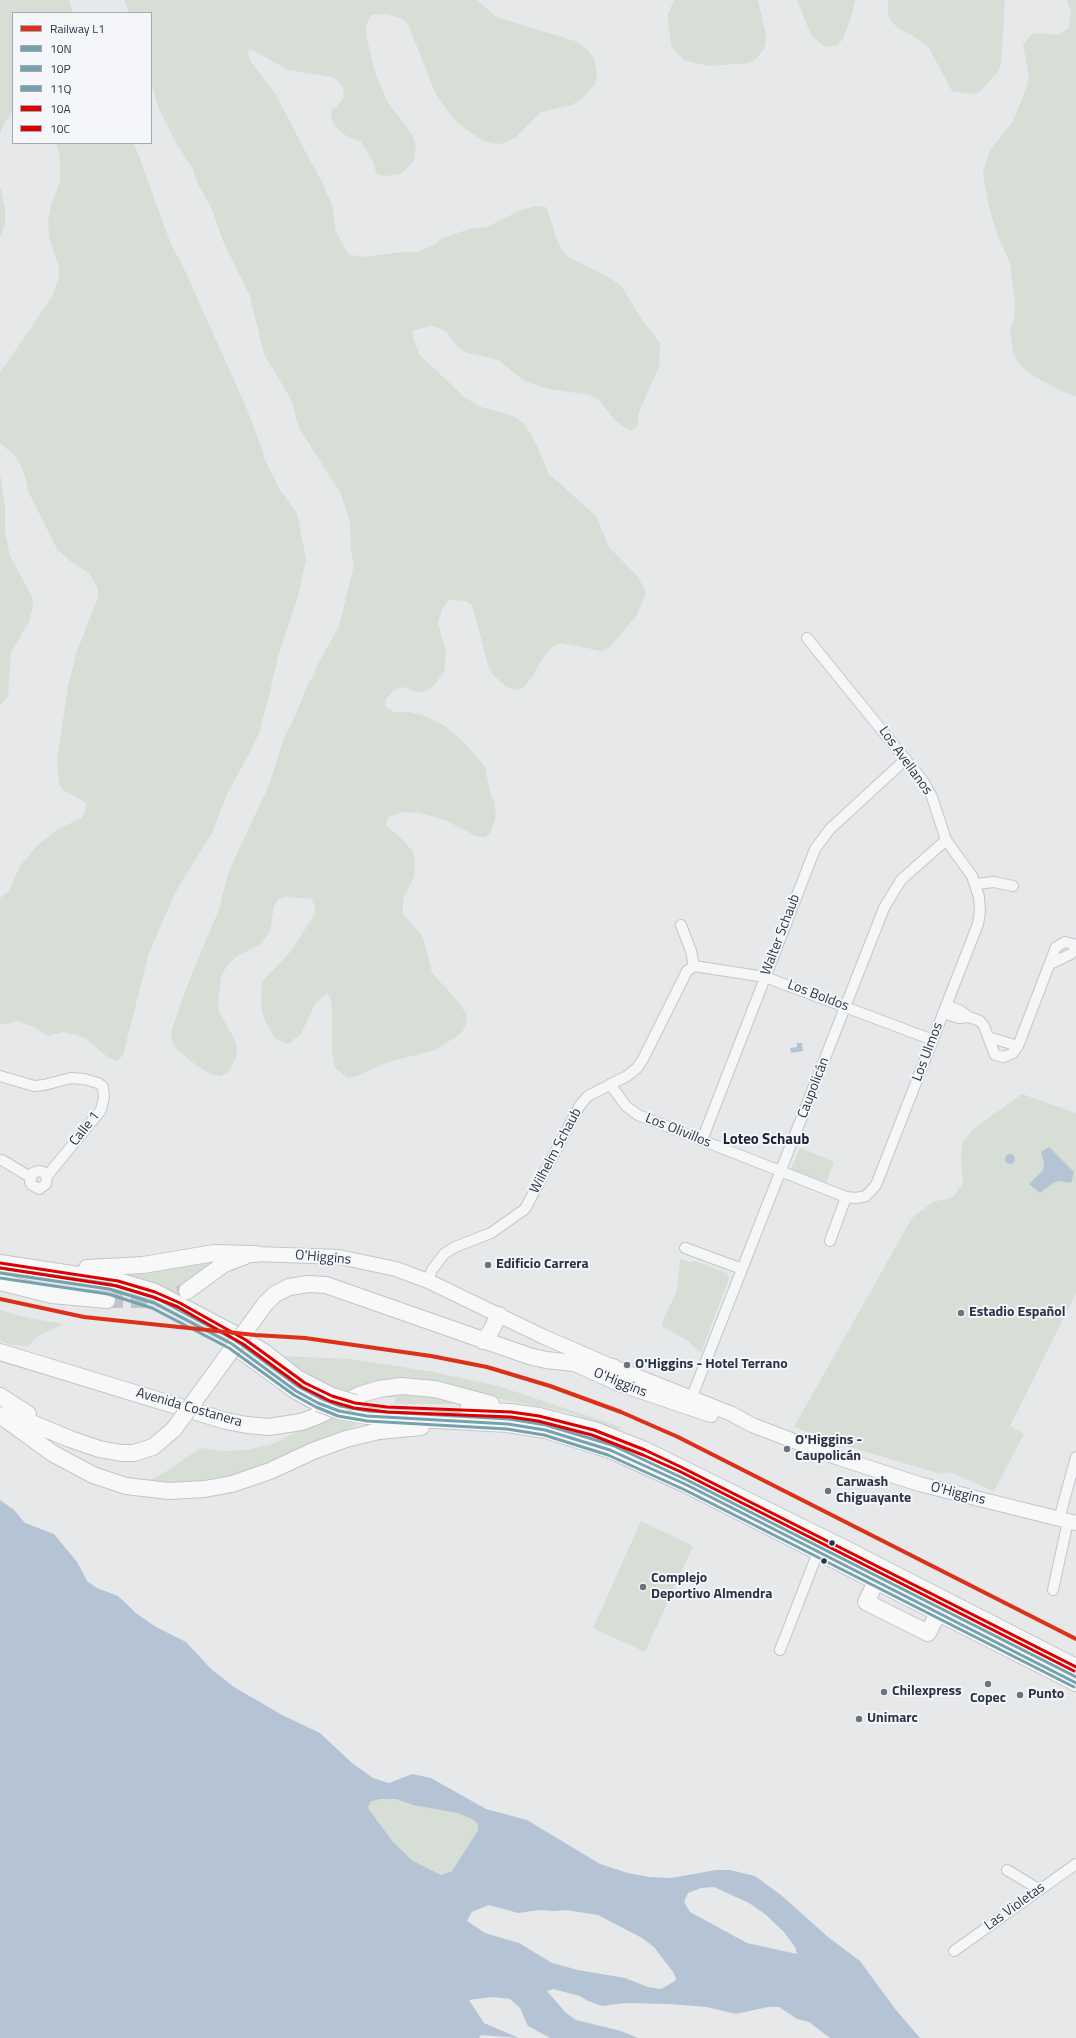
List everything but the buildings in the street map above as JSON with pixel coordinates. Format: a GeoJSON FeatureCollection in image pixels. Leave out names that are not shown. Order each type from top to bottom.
{"type":"FeatureCollection","features":[{"type":"Feature","properties":{"kind":"main road"},"geometry":{"type":"LineString","coordinates":[[35,1269],[134,1266],[210,1253],[234,1252],[256,1254]]}},
{"type":"Feature","properties":{"kind":"main road"},"geometry":{"type":"LineString","coordinates":[[210,1253],[215,1261],[214,1272]]}},
{"type":"Feature","properties":{"kind":"main road","name":"O'Higgins"},"geometry":{"type":"LineString","coordinates":[[256,1254],[313,1255],[357,1260],[396,1269],[428,1281],[689,1403]]}},
{"type":"Feature","properties":{"kind":"main road"},"geometry":{"type":"LineString","coordinates":[[187,1291],[234,1259],[256,1254]]}},
{"type":"Feature","properties":{"kind":"main road"},"geometry":{"type":"LineString","coordinates":[[0,1263],[98,1282],[212,1327],[269,1357],[305,1383],[339,1411],[367,1416],[482,1421],[508,1424],[545,1430],[610,1450],[674,1478],[1076,1683]]}},
{"type":"Feature","properties":{"kind":"main road"},"geometry":{"type":"LineString","coordinates":[[0,1274],[98,1282]]}},
{"type":"Feature","properties":{"kind":"main road"},"geometry":{"type":"LineString","coordinates":[[0,1282],[52,1295],[107,1300]]}},
{"type":"Feature","properties":{"kind":"main road"},"geometry":{"type":"LineString","coordinates":[[0,1409],[70,1439],[110,1452],[134,1453],[147,1450],[158,1444],[174,1429],[265,1304],[275,1294],[289,1287],[308,1284],[326,1285],[529,1356],[613,1367]]}},
{"type":"Feature","properties":{"kind":"main road","name":"O'Higgins"},"geometry":{"type":"LineString","coordinates":[[499,1315],[574,1363],[608,1380],[689,1403],[902,1479],[1068,1521]]}},
{"type":"Feature","properties":{"kind":"main road"},"geometry":{"type":"LineString","coordinates":[[483,1341],[491,1331],[499,1315]]}},
{"type":"Feature","properties":{"kind":"main road"},"geometry":{"type":"LineString","coordinates":[[212,1327],[290,1387],[324,1400],[387,1407],[496,1411],[539,1416],[594,1430],[644,1450],[893,1573],[1076,1667]]}},
{"type":"Feature","properties":{"kind":"main road","name":"Avenida Costanera"},"geometry":{"type":"LineString","coordinates":[[0,1352],[226,1421],[247,1425],[269,1427],[301,1422],[320,1416],[359,1395],[379,1389],[401,1386],[435,1389],[539,1416]]}},
{"type":"Feature","properties":{"kind":"main road"},"geometry":{"type":"LineString","coordinates":[[0,1396],[70,1439]]}},
{"type":"Feature","properties":{"kind":"main road"},"geometry":{"type":"LineString","coordinates":[[0,1415],[52,1453],[93,1475],[134,1487],[178,1491],[205,1489],[240,1482],[270,1471],[323,1447],[367,1433],[482,1421]]}},
{"type":"Feature","properties":{"kind":"main road"},"geometry":{"type":"LineString","coordinates":[[893,1573],[880,1577],[866,1602],[928,1633],[938,1613]]}},
{"type":"Feature","properties":{"kind":"street","name":"Los Avellanos"},"geometry":{"type":"LineString","coordinates":[[807,638],[923,781],[932,797],[946,840],[976,884]]}},
{"type":"Feature","properties":{"kind":"street","name":"Walter Schaub"},"geometry":{"type":"LineString","coordinates":[[702,1140],[810,858],[820,841],[830,829],[906,759]]}},
{"type":"Feature","properties":{"kind":"street","name":"Caupolicán"},"geometry":{"type":"LineString","coordinates":[[689,1403],[888,898],[905,876],[946,840]]}},
{"type":"Feature","properties":{"kind":"street"},"geometry":{"type":"LineString","coordinates":[[976,884],[994,882],[1013,886]]}},
{"type":"Feature","properties":{"kind":"street","name":"Los Ulmos"},"geometry":{"type":"LineString","coordinates":[[846,1197],[856,1198],[866,1196],[876,1185],[978,924],[980,904],[976,884]]}},
{"type":"Feature","properties":{"kind":"street"},"geometry":{"type":"LineString","coordinates":[[682,925],[691,951],[694,966]]}},
{"type":"Feature","properties":{"kind":"street"},"geometry":{"type":"LineString","coordinates":[[944,1009],[959,1018],[969,1017],[982,1023],[994,1052],[1000,1057],[1013,1053],[1018,1046],[1050,964]]}},
{"type":"Feature","properties":{"kind":"street","name":"Los Boldos"},"geometry":{"type":"LineString","coordinates":[[694,966],[765,976],[933,1040]]}},
{"type":"Feature","properties":{"kind":"street","name":"Wilhelm Schaub"},"geometry":{"type":"LineString","coordinates":[[428,1281],[432,1270],[444,1254],[455,1247],[491,1233],[524,1209],[580,1105],[588,1096],[633,1072],[640,1064],[684,975],[694,966]]}},
{"type":"Feature","properties":{"kind":"street"},"geometry":{"type":"LineString","coordinates":[[988,1037],[1018,1046]]}},
{"type":"Feature","properties":{"kind":"street","name":"Calle 1"},"geometry":{"type":"LineString","coordinates":[[0,1076],[34,1086],[44,1086],[71,1078],[84,1078],[98,1083],[103,1087],[104,1097],[101,1110],[47,1176],[46,1184],[40,1189],[32,1185],[30,1178],[2,1160]]}},
{"type":"Feature","properties":{"kind":"street","name":"Los Olivillos"},"geometry":{"type":"LineString","coordinates":[[610,1084],[622,1102],[634,1113],[846,1197]]}},
{"type":"Feature","properties":{"kind":"street"},"geometry":{"type":"LineString","coordinates":[[30,1178],[33,1173],[38,1171],[43,1172],[47,1176]]}},
{"type":"Feature","properties":{"kind":"street"},"geometry":{"type":"LineString","coordinates":[[830,1240],[846,1197]]}},
{"type":"Feature","properties":{"kind":"street"},"geometry":{"type":"LineString","coordinates":[[685,1248],[742,1270]]}},
{"type":"Feature","properties":{"kind":"street"},"geometry":{"type":"LineString","coordinates":[[1053,1590],[1068,1521],[1076,1457]]}},
{"type":"Feature","properties":{"kind":"street"},"geometry":{"type":"LineString","coordinates":[[780,1650],[818,1552]]}},
{"type":"Feature","properties":{"kind":"street","name":"Las Violetas"},"geometry":{"type":"LineString","coordinates":[[954,1951],[1076,1864]]}},
{"type":"Feature","properties":{"kind":"street"},"geometry":{"type":"LineString","coordinates":[[1007,1870],[1040,1890]]}},
{"type":"Feature","properties":{"kind":"shaded area"},"geometry":{"type":"Polygon","coordinates":[[[0,0],[69,0],[73,12],[12,12],[12,112],[0,134],[0,0]]]}},
{"type":"Feature","properties":{"kind":"shaded area"},"geometry":{"type":"Polygon","coordinates":[[[124,0],[477,0],[496,17],[578,42],[589,51],[594,58],[597,73],[595,84],[581,100],[571,105],[541,112],[515,138],[501,144],[492,143],[483,141],[464,128],[453,118],[436,95],[408,24],[401,18],[387,14],[372,15],[366,27],[366,35],[375,73],[388,103],[406,126],[413,137],[416,146],[414,160],[408,168],[400,174],[386,176],[376,174],[374,163],[361,142],[345,135],[335,126],[331,117],[332,109],[336,107],[344,97],[343,88],[340,83],[333,77],[288,70],[251,49],[248,52],[250,61],[274,92],[320,178],[332,205],[336,232],[347,252],[351,255],[365,257],[402,252],[417,252],[432,246],[443,238],[469,229],[487,227],[521,210],[536,206],[546,207],[554,229],[555,237],[564,253],[570,258],[609,277],[622,287],[640,317],[660,343],[659,367],[639,412],[637,427],[630,431],[616,421],[599,400],[590,395],[549,389],[524,381],[499,360],[465,352],[458,347],[446,332],[439,328],[431,326],[413,330],[413,338],[420,355],[464,397],[481,407],[513,416],[525,425],[533,437],[549,474],[596,516],[609,547],[638,577],[646,592],[637,615],[610,647],[602,651],[561,643],[553,646],[540,662],[533,676],[523,688],[515,690],[507,687],[494,676],[489,668],[472,605],[466,601],[449,600],[443,607],[438,622],[446,653],[444,672],[433,686],[426,691],[418,692],[402,687],[394,690],[385,700],[386,707],[394,712],[409,712],[423,715],[445,726],[464,742],[485,767],[490,793],[494,801],[496,816],[491,832],[485,837],[476,836],[445,820],[419,813],[403,812],[388,817],[386,825],[404,841],[413,852],[415,860],[414,877],[403,899],[403,915],[420,933],[424,941],[432,973],[456,999],[467,1015],[466,1023],[463,1031],[435,1050],[388,1062],[355,1077],[347,1078],[335,1067],[332,1051],[332,1006],[331,999],[327,993],[315,1004],[301,1034],[288,1044],[275,1038],[266,1023],[261,1008],[262,982],[291,951],[315,914],[315,906],[311,899],[287,897],[278,899],[274,906],[270,931],[265,938],[259,945],[236,957],[225,969],[221,977],[218,1004],[219,1012],[235,1040],[237,1049],[236,1058],[228,1072],[220,1076],[211,1074],[197,1066],[178,1050],[173,1043],[171,1035],[192,973],[218,912],[229,871],[269,785],[285,735],[292,723],[309,682],[314,676],[316,668],[339,626],[354,565],[351,550],[350,523],[341,494],[298,426],[292,401],[264,354],[250,296],[223,241],[212,209],[198,184],[192,167],[176,143],[159,109],[152,85],[152,12],[129,12],[124,0]]]}},
{"type":"Feature","properties":{"kind":"shaded area"},"geometry":{"type":"Polygon","coordinates":[[[674,0],[758,0],[765,31],[766,40],[764,49],[756,59],[749,63],[708,66],[684,60],[672,48],[668,14],[674,0]]]}},
{"type":"Feature","properties":{"kind":"shaded area"},"geometry":{"type":"Polygon","coordinates":[[[797,0],[855,0],[852,14],[843,39],[837,45],[825,47],[811,35],[797,0]]]}},
{"type":"Feature","properties":{"kind":"shaded area"},"geometry":{"type":"Polygon","coordinates":[[[888,0],[1005,0],[1001,63],[998,72],[979,92],[971,94],[952,91],[929,48],[912,35],[898,28],[891,21],[888,14],[888,0]]]}},
{"type":"Feature","properties":{"kind":"shaded area"},"geometry":{"type":"Polygon","coordinates":[[[1067,0],[1076,0],[1076,396],[1063,392],[1030,374],[1018,363],[1013,353],[1010,328],[1014,321],[1015,303],[1010,263],[997,234],[989,207],[983,173],[989,152],[1013,121],[1026,89],[1029,76],[1023,44],[1032,34],[1040,33],[1057,35],[1068,29],[1071,12],[1067,0]]]}},
{"type":"Feature","properties":{"kind":"shaded area"},"geometry":{"type":"Polygon","coordinates":[[[56,144],[134,144],[172,247],[181,262],[246,407],[263,451],[264,458],[280,490],[297,513],[306,559],[298,596],[277,660],[259,733],[227,794],[213,831],[176,891],[149,953],[123,1055],[117,1061],[109,1058],[85,1038],[77,1035],[62,1032],[48,1036],[34,1027],[19,1021],[0,1025],[0,898],[9,891],[20,866],[36,847],[57,830],[81,818],[86,811],[86,803],[63,790],[59,783],[57,758],[68,687],[76,654],[98,597],[98,589],[89,573],[70,561],[57,549],[29,493],[25,476],[19,462],[14,455],[0,443],[0,373],[53,295],[59,277],[59,268],[49,237],[48,221],[51,205],[60,181],[60,156],[56,144]]]}},
{"type":"Feature","properties":{"kind":"shaded area"},"geometry":{"type":"Polygon","coordinates":[[[0,186],[5,208],[5,224],[0,237],[0,186]]]}},
{"type":"Feature","properties":{"kind":"shaded area"},"geometry":{"type":"Polygon","coordinates":[[[0,473],[5,506],[5,531],[10,556],[32,597],[33,606],[29,622],[11,652],[8,697],[0,705],[0,473]]]}},
{"type":"Feature","properties":{"kind":"shaded area","name":"Estadio Español"},"geometry":{"type":"Polygon","coordinates":[[[1022,1094],[1076,1113],[1076,1293],[1010,1426],[1024,1434],[994,1491],[950,1472],[941,1474],[836,1443],[794,1427],[912,1218],[933,1202],[953,1197],[963,1183],[961,1156],[963,1142],[972,1130],[1022,1094]]]}},
{"type":"Feature","properties":{"kind":"shaded area"},"geometry":{"type":"Polygon","coordinates":[[[800,1148],[834,1162],[826,1183],[791,1169],[800,1148]]]}},
{"type":"Feature","properties":{"kind":"shaded area"},"geometry":{"type":"Polygon","coordinates":[[[229,1256],[190,1286],[172,1296],[103,1271],[229,1256]]]}},
{"type":"Feature","properties":{"kind":"shaded area"},"geometry":{"type":"Polygon","coordinates":[[[680,1259],[689,1262],[695,1261],[727,1273],[729,1278],[701,1353],[688,1341],[662,1326],[663,1320],[677,1291],[680,1259]]]}},
{"type":"Feature","properties":{"kind":"shaded area"},"geometry":{"type":"Polygon","coordinates":[[[0,1310],[28,1318],[64,1324],[38,1336],[28,1346],[11,1345],[0,1341],[0,1310]]]}},
{"type":"Feature","properties":{"kind":"shaded area"},"geometry":{"type":"Polygon","coordinates":[[[278,1356],[350,1359],[434,1372],[498,1386],[624,1428],[612,1429],[568,1412],[479,1395],[349,1393],[327,1388],[278,1356]]]}},
{"type":"Feature","properties":{"kind":"shaded area"},"geometry":{"type":"Polygon","coordinates":[[[422,1391],[468,1404],[394,1404],[396,1398],[374,1396],[422,1391]]]}},
{"type":"Feature","properties":{"kind":"shaded area"},"geometry":{"type":"Polygon","coordinates":[[[325,1417],[360,1424],[237,1476],[187,1485],[141,1484],[164,1473],[201,1448],[223,1451],[246,1450],[273,1444],[325,1417]]]}},
{"type":"Feature","properties":{"kind":"shaded area","name":"Complejo Deportivo Almendra"},"geometry":{"type":"Polygon","coordinates":[[[641,1521],[693,1546],[645,1652],[593,1628],[641,1521]]]}},
{"type":"Feature","properties":{"kind":"shaded area"},"geometry":{"type":"Polygon","coordinates":[[[380,1799],[396,1799],[458,1813],[474,1820],[478,1825],[478,1830],[452,1871],[441,1875],[413,1861],[393,1842],[368,1808],[370,1802],[380,1799]]]}},
{"type":"Feature","properties":{"kind":"water"},"geometry":{"type":"Polygon","coordinates":[[[797,1043],[802,1043],[803,1051],[791,1053],[790,1048],[797,1047],[797,1043]]]}},
{"type":"Feature","properties":{"kind":"water"},"geometry":{"type":"Polygon","coordinates":[[[1049,1147],[1074,1172],[1071,1183],[1060,1181],[1053,1183],[1040,1193],[1029,1184],[1043,1170],[1044,1162],[1041,1152],[1049,1147]]]}},
{"type":"Feature","properties":{"kind":"water"},"geometry":{"type":"Polygon","coordinates":[[[1010,1154],[1015,1159],[1010,1164],[1005,1159],[1010,1154]]]}},
{"type":"Feature","properties":{"kind":"water"},"geometry":{"type":"Polygon","coordinates":[[[0,1500],[14,1510],[25,1523],[54,1534],[77,1562],[87,1581],[97,1588],[118,1596],[137,1614],[156,1627],[186,1642],[211,1669],[234,1687],[282,1715],[320,1733],[352,1763],[373,1778],[389,1783],[412,1774],[431,1778],[486,1809],[527,1820],[600,1864],[628,1873],[649,1877],[671,1878],[716,1870],[730,1870],[755,1876],[781,1895],[828,1937],[860,1961],[896,2010],[920,2038],[830,2038],[809,2022],[797,2019],[779,2007],[768,2007],[736,2014],[707,2007],[669,2004],[625,2003],[602,2006],[588,2001],[580,1996],[553,1989],[547,1991],[566,2013],[576,2020],[621,2031],[638,2038],[550,2038],[528,2026],[520,2008],[510,1999],[493,1997],[469,2000],[484,2023],[519,2038],[481,2035],[479,2038],[0,2038],[0,1500]],[[380,1799],[370,1802],[368,1808],[393,1842],[413,1861],[441,1875],[452,1871],[478,1830],[478,1825],[474,1820],[458,1813],[413,1805],[396,1799],[380,1799]],[[714,1887],[701,1888],[688,1893],[684,1902],[690,1912],[747,1943],[797,1954],[795,1947],[784,1932],[765,1914],[749,1903],[714,1887]],[[489,1905],[472,1912],[467,1921],[485,1933],[519,1943],[552,1963],[578,1970],[625,1978],[648,1987],[661,1989],[675,1981],[676,1978],[654,1947],[642,1938],[598,1915],[566,1910],[540,1910],[518,1913],[489,1905]]]}},
{"type":"Feature","properties":{"kind":"tunnel"},"geometry":{"type":"LineString","coordinates":[[107,1300],[151,1300],[172,1296],[187,1291]]}},
{"type":"Feature","properties":{"kind":"rail line","name":"L1"},"geometry":{"type":"LineString","coordinates":[[0,1299],[84,1317],[255,1335],[305,1338],[431,1356],[487,1367],[550,1386],[621,1412],[678,1437],[1076,1639]]}},
{"type":"Feature","properties":{"kind":"transit line","name":"10A"},"geometry":{"type":"LineString","coordinates":[[0,1263],[118,1281],[155,1292],[180,1303],[246,1340],[305,1383],[332,1396],[355,1403],[387,1407],[511,1412],[539,1416],[594,1430],[645,1450],[681,1467],[1076,1667]]}},
{"type":"Feature","properties":{"kind":"transit line","name":"10C"},"geometry":{"type":"LineString","coordinates":[[0,1268],[117,1286],[153,1297],[178,1307],[243,1344],[302,1387],[330,1401],[354,1408],[387,1412],[511,1417],[538,1421],[592,1435],[679,1471],[1074,1671]]}},
{"type":"Feature","properties":{"kind":"transit line","name":"11Q"},"geometry":{"type":"LineString","coordinates":[[1,1268],[110,1284],[156,1298],[235,1340],[299,1387],[340,1406],[368,1411],[509,1419],[546,1425],[612,1445],[689,1481],[1076,1677]]}},
{"type":"Feature","properties":{"kind":"transit line","name":"10N"},"geometry":{"type":"LineString","coordinates":[[0,1273],[109,1289],[154,1303],[232,1344],[296,1391],[318,1403],[339,1411],[367,1416],[508,1424],[545,1430],[610,1450],[687,1485],[1076,1683]]}},
{"type":"Feature","properties":{"kind":"transit line","name":"10P"},"geometry":{"type":"LineString","coordinates":[[0,1278],[108,1294],[152,1308],[229,1348],[294,1395],[316,1407],[338,1416],[367,1421],[507,1429],[544,1435],[608,1455],[685,1490],[1074,1687]]}},
{"type":"Feature","properties":{"kind":"place","name":"Edificio Carrera"},"geometry":{"type":"Point","coordinates":[488,1265]}},
{"type":"Feature","properties":{"kind":"place","name":"Estadio Español"},"geometry":{"type":"Point","coordinates":[961,1313]}},
{"type":"Feature","properties":{"kind":"place","name":"O'Higgins - Hotel Terrano"},"geometry":{"type":"Point","coordinates":[627,1365]}},
{"type":"Feature","properties":{"kind":"place","name":"O'Higgins - Caupolicán"},"geometry":{"type":"Point","coordinates":[787,1449]}},
{"type":"Feature","properties":{"kind":"place","name":"Carwash Chiguayante"},"geometry":{"type":"Point","coordinates":[828,1491]}},
{"type":"Feature","properties":{"kind":"place","name":"Complejo Deportivo Almendra"},"geometry":{"type":"Point","coordinates":[643,1587]}},
{"type":"Feature","properties":{"kind":"place","name":"Copec"},"geometry":{"type":"Point","coordinates":[988,1684]}},
{"type":"Feature","properties":{"kind":"place","name":"Chilexpress"},"geometry":{"type":"Point","coordinates":[884,1692]}},
{"type":"Feature","properties":{"kind":"place","name":"Punto"},"geometry":{"type":"Point","coordinates":[1020,1695]}},
{"type":"Feature","properties":{"kind":"place","name":"Unimarc"},"geometry":{"type":"Point","coordinates":[859,1719]}},
{"type":"Feature","properties":{"kind":"district","name":"Loteo Schaub"},"geometry":{"type":"Point","coordinates":[766,1140]}}]}
